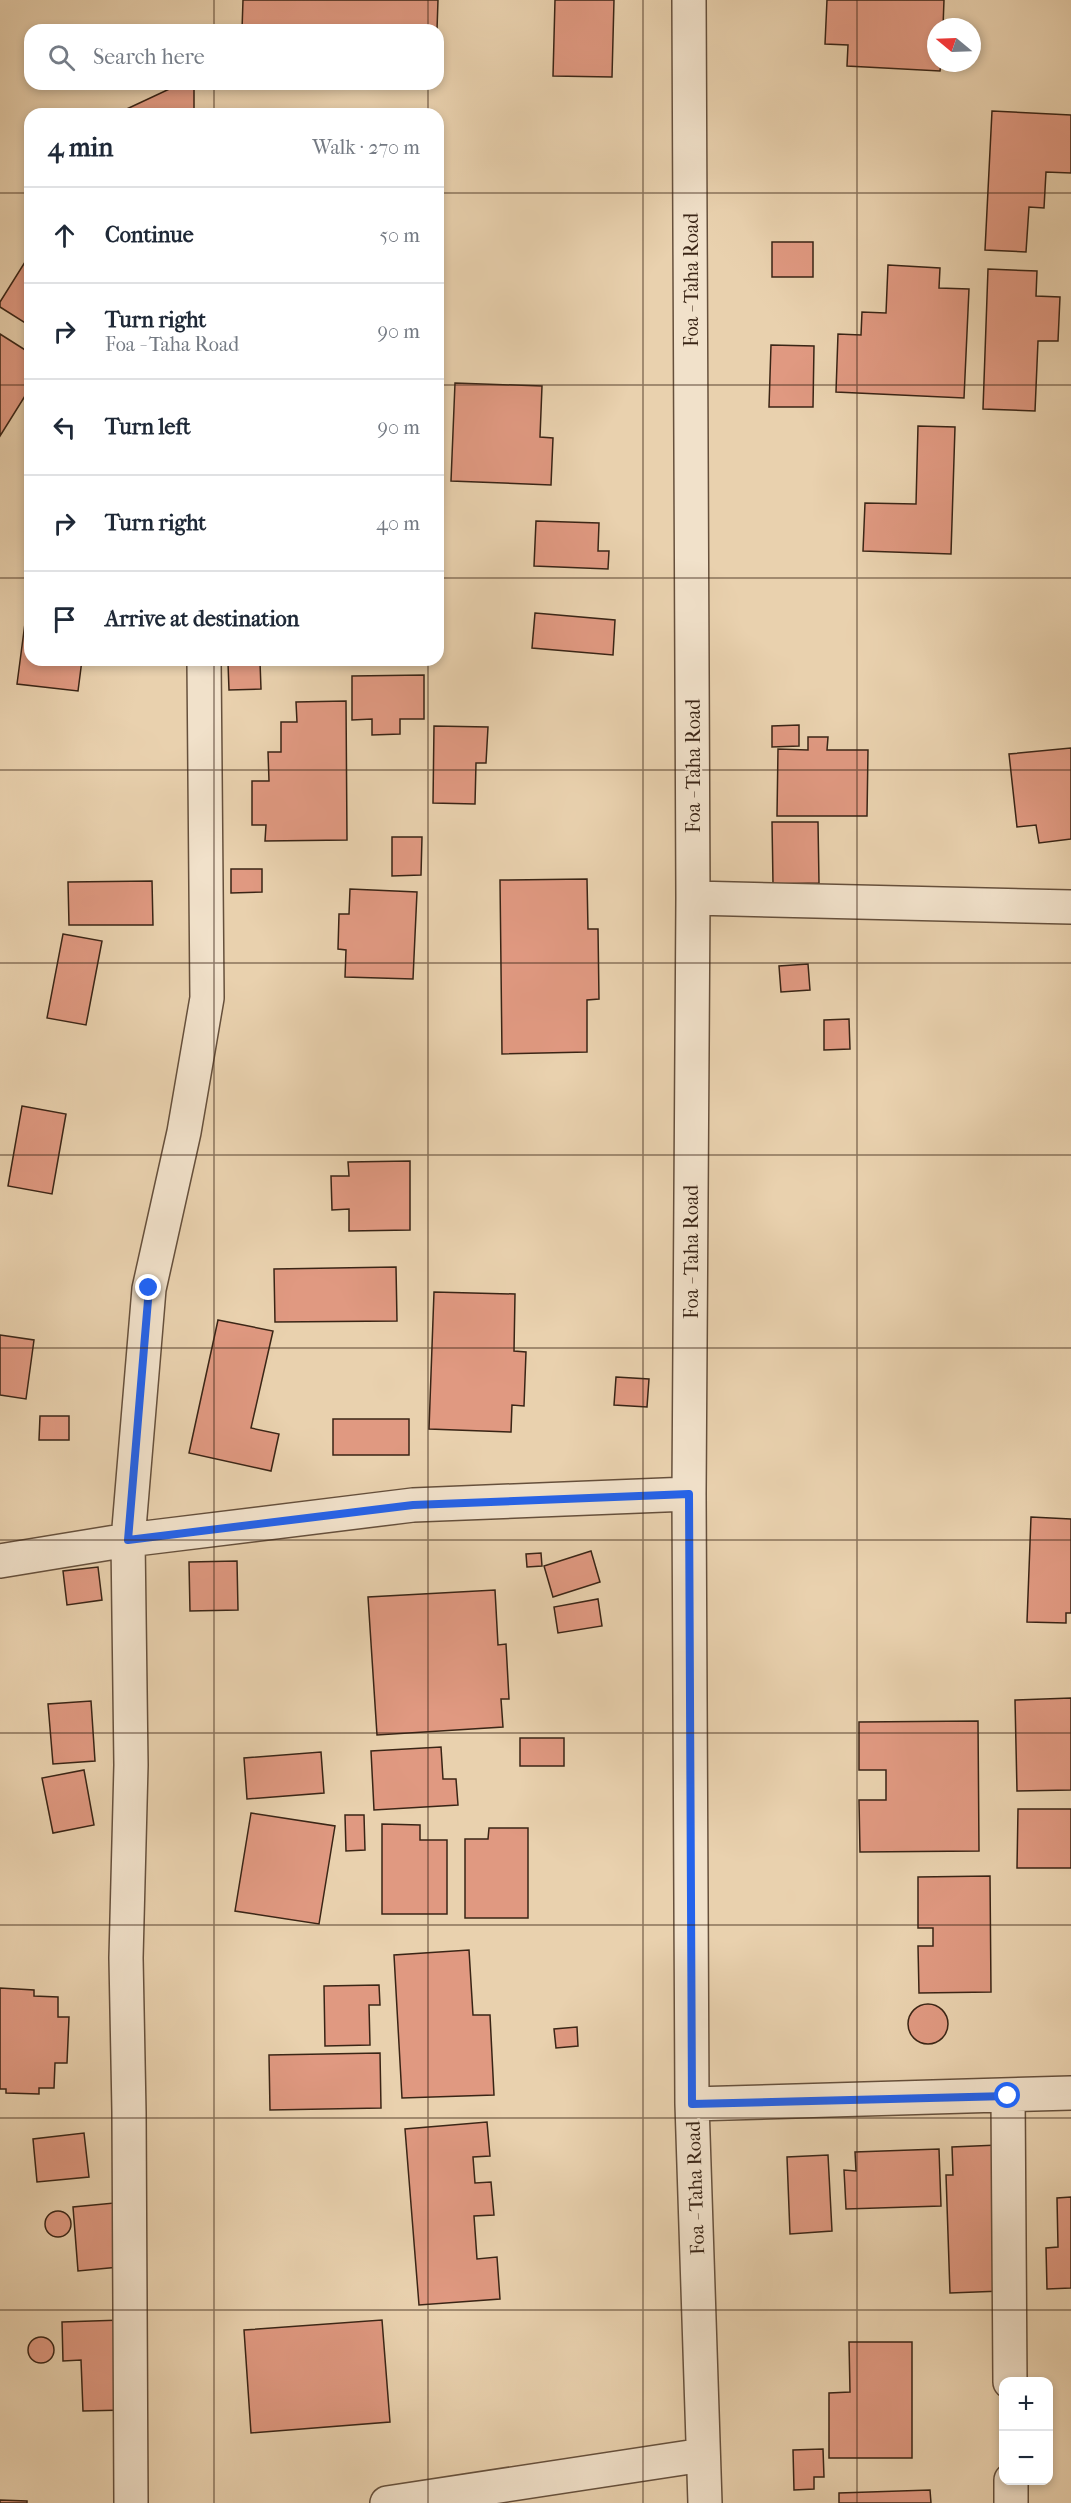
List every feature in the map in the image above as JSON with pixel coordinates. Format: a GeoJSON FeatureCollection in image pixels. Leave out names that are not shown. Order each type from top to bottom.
{"type":"FeatureCollection","features":[{"type":"Feature","properties":{"kind":"street","name":"Foa - Taha Road"},"geometry":{"type":"LineString","coordinates":[[689,0],[693,898],[689,1494],[692,2104],[705,2503]]}},
{"type":"Feature","properties":{"kind":"street"},"geometry":{"type":"LineString","coordinates":[[131,2503],[126,1958],[131,1765],[128,1540],[149,1288],[184,1132],[207,998],[204,666]]}},
{"type":"Feature","properties":{"kind":"street"},"geometry":{"type":"LineString","coordinates":[[693,898],[1071,907]]}},
{"type":"Feature","properties":{"kind":"street"},"geometry":{"type":"LineString","coordinates":[[0,1561],[128,1540],[413,1505],[689,1494]]}},
{"type":"Feature","properties":{"kind":"street"},"geometry":{"type":"LineString","coordinates":[[692,2104],[1071,2093]]}},
{"type":"Feature","properties":{"kind":"street"},"geometry":{"type":"LineString","coordinates":[[1008,2096],[1010,2377]]}},
{"type":"Feature","properties":{"kind":"street"},"geometry":{"type":"LineString","coordinates":[[387,2503],[703,2455]]}},
{"type":"Feature","properties":{"kind":"street"},"geometry":{"type":"LineString","coordinates":[[1011,2485],[1011,2503]]}},
{"type":"Feature","properties":{"kind":"building"},"geometry":{"type":"Polygon","coordinates":[[[243,0],[438,0],[437,24],[242,24],[243,0]]]}},
{"type":"Feature","properties":{"kind":"building"},"geometry":{"type":"Polygon","coordinates":[[[555,0],[614,0],[612,77],[553,76],[555,0]]]}},
{"type":"Feature","properties":{"kind":"building"},"geometry":{"type":"Polygon","coordinates":[[[827,0],[944,0],[943,18],[927,18],[927,70],[847,66],[848,45],[825,44],[827,0]]]}},
{"type":"Feature","properties":{"kind":"building"},"geometry":{"type":"Polygon","coordinates":[[[167,90],[194,90],[194,108],[129,108],[167,90]]]}},
{"type":"Feature","properties":{"kind":"building"},"geometry":{"type":"Polygon","coordinates":[[[992,111],[1071,115],[1071,173],[1046,172],[1044,208],[1029,207],[1026,252],[985,250],[992,111]]]}},
{"type":"Feature","properties":{"kind":"building"},"geometry":{"type":"Polygon","coordinates":[[[772,242],[813,242],[813,277],[772,277],[772,242]]]}},
{"type":"Feature","properties":{"kind":"building"},"geometry":{"type":"Polygon","coordinates":[[[24,264],[24,322],[0,307],[0,302],[24,264]]]}},
{"type":"Feature","properties":{"kind":"building"},"geometry":{"type":"Polygon","coordinates":[[[888,265],[940,268],[939,288],[969,289],[964,398],[836,392],[838,334],[861,335],[862,312],[886,313],[888,265]]]}},
{"type":"Feature","properties":{"kind":"building"},"geometry":{"type":"Polygon","coordinates":[[[988,269],[1037,271],[1036,296],[1060,297],[1058,341],[1038,341],[1035,411],[983,409],[988,269]]]}},
{"type":"Feature","properties":{"kind":"building"},"geometry":{"type":"Polygon","coordinates":[[[0,334],[24,349],[24,398],[0,436],[0,334]]]}},
{"type":"Feature","properties":{"kind":"building"},"geometry":{"type":"Polygon","coordinates":[[[771,345],[814,346],[813,407],[769,407],[771,345]]]}},
{"type":"Feature","properties":{"kind":"building"},"geometry":{"type":"Polygon","coordinates":[[[455,383],[542,386],[540,437],[553,438],[551,485],[451,481],[455,383]]]}},
{"type":"Feature","properties":{"kind":"building"},"geometry":{"type":"Polygon","coordinates":[[[918,426],[955,427],[951,554],[863,551],[865,503],[916,504],[918,426]]]}},
{"type":"Feature","properties":{"kind":"building"},"geometry":{"type":"Polygon","coordinates":[[[536,521],[599,523],[598,551],[609,551],[608,569],[534,566],[536,521]]]}},
{"type":"Feature","properties":{"kind":"building"},"geometry":{"type":"Polygon","coordinates":[[[535,613],[615,620],[613,655],[532,648],[535,613]]]}},
{"type":"Feature","properties":{"kind":"building"},"geometry":{"type":"Polygon","coordinates":[[[24,631],[24,666],[81,666],[78,691],[17,684],[24,631]]]}},
{"type":"Feature","properties":{"kind":"building"},"geometry":{"type":"Polygon","coordinates":[[[228,666],[260,666],[261,689],[229,690],[228,666]]]}},
{"type":"Feature","properties":{"kind":"building"},"geometry":{"type":"Polygon","coordinates":[[[424,675],[424,719],[400,719],[400,734],[372,735],[372,719],[352,720],[352,676],[424,675]]]}},
{"type":"Feature","properties":{"kind":"building"},"geometry":{"type":"Polygon","coordinates":[[[346,701],[347,840],[265,841],[266,825],[252,825],[252,781],[269,781],[268,752],[281,752],[281,722],[297,722],[296,702],[346,701]]]}},
{"type":"Feature","properties":{"kind":"building"},"geometry":{"type":"Polygon","coordinates":[[[799,725],[799,746],[772,747],[772,726],[799,725]]]}},
{"type":"Feature","properties":{"kind":"building"},"geometry":{"type":"Polygon","coordinates":[[[434,726],[488,727],[486,763],[476,763],[475,804],[433,803],[434,726]]]}},
{"type":"Feature","properties":{"kind":"building"},"geometry":{"type":"Polygon","coordinates":[[[808,737],[828,737],[827,750],[868,750],[867,816],[777,816],[778,749],[808,750],[808,737]]]}},
{"type":"Feature","properties":{"kind":"building"},"geometry":{"type":"Polygon","coordinates":[[[1071,748],[1071,839],[1039,843],[1036,825],[1017,827],[1009,754],[1071,748]]]}},
{"type":"Feature","properties":{"kind":"building"},"geometry":{"type":"Polygon","coordinates":[[[772,822],[818,822],[819,883],[773,884],[772,822]]]}},
{"type":"Feature","properties":{"kind":"building"},"geometry":{"type":"Polygon","coordinates":[[[392,837],[422,837],[421,875],[392,876],[392,837]]]}},
{"type":"Feature","properties":{"kind":"building"},"geometry":{"type":"Polygon","coordinates":[[[231,869],[262,869],[262,892],[231,893],[231,869]]]}},
{"type":"Feature","properties":{"kind":"building"},"geometry":{"type":"Polygon","coordinates":[[[587,879],[588,929],[598,929],[599,999],[587,1000],[587,1052],[502,1054],[500,880],[587,879]]]}},
{"type":"Feature","properties":{"kind":"building"},"geometry":{"type":"Polygon","coordinates":[[[152,881],[153,925],[69,925],[68,882],[152,881]]]}},
{"type":"Feature","properties":{"kind":"building"},"geometry":{"type":"Polygon","coordinates":[[[350,889],[417,892],[413,979],[345,977],[346,950],[338,949],[339,914],[349,914],[350,889]]]}},
{"type":"Feature","properties":{"kind":"building"},"geometry":{"type":"Polygon","coordinates":[[[63,934],[102,941],[86,1025],[47,1018],[63,934]]]}},
{"type":"Feature","properties":{"kind":"building"},"geometry":{"type":"Polygon","coordinates":[[[808,964],[810,990],[781,992],[779,966],[808,964]]]}},
{"type":"Feature","properties":{"kind":"building"},"geometry":{"type":"Polygon","coordinates":[[[849,1019],[850,1049],[824,1050],[824,1020],[849,1019]]]}},
{"type":"Feature","properties":{"kind":"building"},"geometry":{"type":"Polygon","coordinates":[[[22,1106],[66,1114],[52,1194],[8,1186],[22,1106]]]}},
{"type":"Feature","properties":{"kind":"building"},"geometry":{"type":"Polygon","coordinates":[[[410,1161],[410,1230],[349,1231],[349,1209],[332,1210],[331,1176],[349,1176],[348,1162],[410,1161]]]}},
{"type":"Feature","properties":{"kind":"building"},"geometry":{"type":"Polygon","coordinates":[[[396,1267],[397,1321],[275,1322],[274,1269],[396,1267]]]}},
{"type":"Feature","properties":{"kind":"building"},"geometry":{"type":"Polygon","coordinates":[[[434,1292],[515,1294],[514,1351],[526,1352],[524,1406],[512,1405],[511,1432],[429,1429],[434,1292]]]}},
{"type":"Feature","properties":{"kind":"building"},"geometry":{"type":"Polygon","coordinates":[[[218,1320],[273,1331],[251,1428],[279,1434],[271,1471],[189,1453],[218,1320]]]}},
{"type":"Feature","properties":{"kind":"building"},"geometry":{"type":"Polygon","coordinates":[[[0,1335],[34,1340],[26,1399],[0,1395],[0,1335]]]}},
{"type":"Feature","properties":{"kind":"building"},"geometry":{"type":"Polygon","coordinates":[[[616,1377],[649,1379],[647,1407],[614,1405],[616,1377]]]}},
{"type":"Feature","properties":{"kind":"building"},"geometry":{"type":"Polygon","coordinates":[[[40,1416],[69,1416],[69,1440],[39,1440],[40,1416]]]}},
{"type":"Feature","properties":{"kind":"building"},"geometry":{"type":"Polygon","coordinates":[[[333,1419],[409,1419],[409,1455],[333,1455],[333,1419]]]}},
{"type":"Feature","properties":{"kind":"building"},"geometry":{"type":"Polygon","coordinates":[[[1031,1517],[1071,1519],[1071,1613],[1066,1613],[1066,1623],[1027,1622],[1031,1517]]]}},
{"type":"Feature","properties":{"kind":"building"},"geometry":{"type":"Polygon","coordinates":[[[591,1551],[600,1582],[553,1597],[544,1566],[591,1551]]]}},
{"type":"Feature","properties":{"kind":"building"},"geometry":{"type":"Polygon","coordinates":[[[541,1553],[542,1566],[527,1567],[526,1554],[541,1553]]]}},
{"type":"Feature","properties":{"kind":"building"},"geometry":{"type":"Polygon","coordinates":[[[237,1561],[238,1610],[190,1611],[189,1562],[237,1561]]]}},
{"type":"Feature","properties":{"kind":"building"},"geometry":{"type":"Polygon","coordinates":[[[98,1567],[102,1600],[67,1605],[63,1571],[98,1567]]]}},
{"type":"Feature","properties":{"kind":"building"},"geometry":{"type":"Polygon","coordinates":[[[495,1590],[498,1645],[506,1644],[509,1699],[501,1699],[503,1727],[377,1735],[368,1597],[495,1590]]]}},
{"type":"Feature","properties":{"kind":"building"},"geometry":{"type":"Polygon","coordinates":[[[598,1599],[602,1626],[558,1633],[554,1607],[598,1599]]]}},
{"type":"Feature","properties":{"kind":"building"},"geometry":{"type":"Polygon","coordinates":[[[1071,1698],[1071,1790],[1017,1791],[1015,1700],[1071,1698]]]}},
{"type":"Feature","properties":{"kind":"building"},"geometry":{"type":"Polygon","coordinates":[[[91,1701],[95,1761],[53,1764],[48,1704],[91,1701]]]}},
{"type":"Feature","properties":{"kind":"building"},"geometry":{"type":"Polygon","coordinates":[[[978,1721],[979,1851],[860,1852],[859,1800],[886,1800],[886,1770],[859,1770],[859,1722],[978,1721]]]}},
{"type":"Feature","properties":{"kind":"building"},"geometry":{"type":"Polygon","coordinates":[[[520,1738],[564,1738],[564,1766],[520,1766],[520,1738]]]}},
{"type":"Feature","properties":{"kind":"building"},"geometry":{"type":"Polygon","coordinates":[[[441,1747],[443,1779],[456,1779],[458,1805],[374,1810],[371,1751],[441,1747]]]}},
{"type":"Feature","properties":{"kind":"building"},"geometry":{"type":"Polygon","coordinates":[[[321,1752],[324,1793],[247,1799],[244,1758],[321,1752]]]}},
{"type":"Feature","properties":{"kind":"building"},"geometry":{"type":"Polygon","coordinates":[[[84,1770],[94,1825],[53,1833],[42,1778],[84,1770]]]}},
{"type":"Feature","properties":{"kind":"building"},"geometry":{"type":"Polygon","coordinates":[[[1018,1809],[1071,1809],[1071,1868],[1017,1868],[1018,1809]]]}},
{"type":"Feature","properties":{"kind":"building"},"geometry":{"type":"Polygon","coordinates":[[[251,1813],[335,1826],[319,1924],[235,1911],[251,1813]]]}},
{"type":"Feature","properties":{"kind":"building"},"geometry":{"type":"Polygon","coordinates":[[[345,1815],[364,1815],[365,1850],[346,1851],[345,1815]]]}},
{"type":"Feature","properties":{"kind":"building"},"geometry":{"type":"Polygon","coordinates":[[[382,1824],[420,1825],[420,1840],[447,1840],[447,1914],[382,1914],[382,1824]]]}},
{"type":"Feature","properties":{"kind":"building"},"geometry":{"type":"Polygon","coordinates":[[[489,1828],[528,1828],[528,1918],[465,1918],[465,1839],[488,1839],[489,1828]]]}},
{"type":"Feature","properties":{"kind":"building"},"geometry":{"type":"Polygon","coordinates":[[[990,1876],[991,1992],[919,1993],[918,1946],[933,1946],[933,1928],[918,1928],[918,1877],[990,1876]]]}},
{"type":"Feature","properties":{"kind":"building"},"geometry":{"type":"Polygon","coordinates":[[[469,1950],[473,2015],[490,2015],[494,2095],[402,2098],[394,1955],[469,1950]]]}},
{"type":"Feature","properties":{"kind":"building"},"geometry":{"type":"Polygon","coordinates":[[[379,1985],[380,2005],[369,2005],[370,2045],[325,2046],[324,1986],[379,1985]]]}},
{"type":"Feature","properties":{"kind":"building"},"geometry":{"type":"Polygon","coordinates":[[[0,1988],[34,1990],[34,1996],[58,1997],[58,2017],[69,2017],[67,2063],[55,2063],[54,2088],[39,2088],[39,2094],[6,2093],[6,2089],[0,2089],[0,1988]]]}},
{"type":"Feature","properties":{"kind":"building"},"geometry":{"type":"Polygon","coordinates":[[[928,2004],[942,2010],[948,2024],[942,2038],[928,2044],[914,2038],[908,2024],[914,2010],[928,2004]]]}},
{"type":"Feature","properties":{"kind":"building"},"geometry":{"type":"Polygon","coordinates":[[[577,2027],[578,2046],[556,2048],[554,2029],[577,2027]]]}},
{"type":"Feature","properties":{"kind":"building"},"geometry":{"type":"Polygon","coordinates":[[[380,2053],[381,2108],[270,2110],[269,2055],[380,2053]]]}},
{"type":"Feature","properties":{"kind":"building"},"geometry":{"type":"Polygon","coordinates":[[[487,2122],[490,2156],[473,2157],[475,2183],[491,2182],[494,2215],[474,2216],[477,2259],[497,2257],[500,2299],[419,2305],[405,2129],[487,2122]]]}},
{"type":"Feature","properties":{"kind":"building"},"geometry":{"type":"Polygon","coordinates":[[[84,2133],[89,2177],[37,2182],[33,2139],[84,2133]]]}},
{"type":"Feature","properties":{"kind":"building"},"geometry":{"type":"Polygon","coordinates":[[[998,2145],[1002,2291],[950,2293],[946,2175],[953,2175],[952,2147],[998,2145]]]}},
{"type":"Feature","properties":{"kind":"building"},"geometry":{"type":"Polygon","coordinates":[[[939,2149],[941,2206],[846,2209],[844,2170],[856,2171],[855,2152],[939,2149]]]}},
{"type":"Feature","properties":{"kind":"building"},"geometry":{"type":"Polygon","coordinates":[[[828,2155],[832,2231],[790,2234],[787,2157],[828,2155]]]}},
{"type":"Feature","properties":{"kind":"building"},"geometry":{"type":"Polygon","coordinates":[[[1071,2197],[1071,2288],[1047,2289],[1046,2248],[1058,2247],[1057,2198],[1071,2197]]]}},
{"type":"Feature","properties":{"kind":"building"},"geometry":{"type":"Polygon","coordinates":[[[114,2203],[119,2267],[78,2271],[73,2207],[114,2203]]]}},
{"type":"Feature","properties":{"kind":"building"},"geometry":{"type":"Polygon","coordinates":[[[58,2211],[67,2215],[71,2224],[67,2233],[58,2237],[49,2233],[45,2224],[49,2215],[58,2211]]]}},
{"type":"Feature","properties":{"kind":"building"},"geometry":{"type":"Polygon","coordinates":[[[122,2320],[125,2410],[83,2411],[81,2360],[63,2361],[62,2322],[122,2320]]]}},
{"type":"Feature","properties":{"kind":"building"},"geometry":{"type":"Polygon","coordinates":[[[382,2320],[390,2422],[251,2433],[244,2330],[382,2320]]]}},
{"type":"Feature","properties":{"kind":"building"},"geometry":{"type":"Polygon","coordinates":[[[41,2337],[50,2341],[54,2350],[50,2359],[41,2363],[32,2359],[28,2350],[32,2341],[41,2337]]]}},
{"type":"Feature","properties":{"kind":"building"},"geometry":{"type":"Polygon","coordinates":[[[849,2342],[912,2342],[912,2458],[829,2458],[829,2393],[850,2392],[849,2342]]]}},
{"type":"Feature","properties":{"kind":"building"},"geometry":{"type":"Polygon","coordinates":[[[823,2449],[824,2477],[814,2477],[814,2489],[794,2490],[793,2450],[823,2449]]]}},
{"type":"Feature","properties":{"kind":"building"},"geometry":{"type":"Polygon","coordinates":[[[930,2490],[931,2503],[839,2503],[839,2493],[930,2490]]]}},
{"type":"Feature","properties":{"kind":"building"},"geometry":{"type":"Polygon","coordinates":[[[0,2500],[27,2501],[27,2503],[0,2503],[0,2500]]]}},
{"type":"Feature","properties":{"kind":"route"},"geometry":{"type":"LineString","coordinates":[[149,1288],[128,1540],[413,1505],[689,1494],[692,2104],[1008,2096]]}}]}
